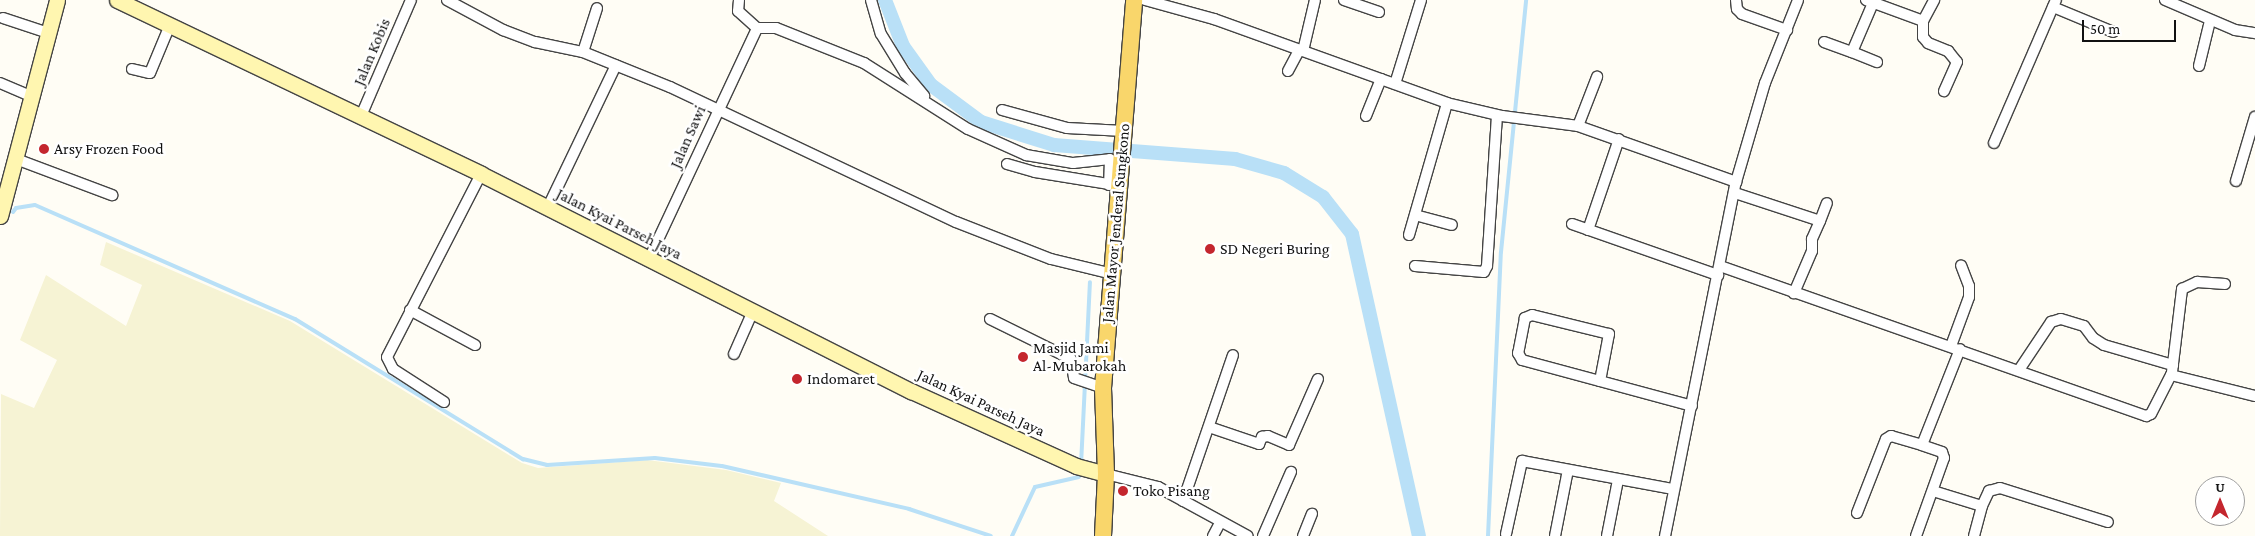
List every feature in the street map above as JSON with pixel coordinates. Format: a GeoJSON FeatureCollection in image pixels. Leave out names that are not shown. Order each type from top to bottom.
{"type":"FeatureCollection","features":[{"type":"Feature","properties":{"kind":"main road"},"geometry":{"type":"LineString","coordinates":[[0,216],[33,97],[57,0]]}},
{"type":"Feature","properties":{"kind":"main road","name":"Jalan Kyai Parseh Jaya"},"geometry":{"type":"LineString","coordinates":[[117,0],[481,174],[911,391],[1076,466],[1106,474]]}},
{"type":"Feature","properties":{"kind":"main road","name":"Jalan Mayor Jenderal Sungkono"},"geometry":{"type":"LineString","coordinates":[[1103,536],[1106,474],[1097,387],[1108,273],[1111,185],[1114,160],[1124,133],[1134,0]]}},
{"type":"Feature","properties":{"kind":"street","name":"Jalan Kobis"},"geometry":{"type":"LineString","coordinates":[[362,116],[411,0]]}},
{"type":"Feature","properties":{"kind":"street"},"geometry":{"type":"LineString","coordinates":[[447,0],[503,30],[535,42],[583,52],[616,65],[956,222],[1019,248],[1108,273]]}},
{"type":"Feature","properties":{"kind":"street"},"geometry":{"type":"LineString","coordinates":[[739,0],[738,11],[757,28],[776,28],[864,63],[946,116],[1026,155],[1073,163],[1114,160]]}},
{"type":"Feature","properties":{"kind":"street"},"geometry":{"type":"LineString","coordinates":[[871,0],[881,34],[904,73],[946,116]]}},
{"type":"Feature","properties":{"kind":"street"},"geometry":{"type":"LineString","coordinates":[[1145,0],[1214,19],[1447,103],[1499,115],[1534,118],[1578,126],[1736,182]]}},
{"type":"Feature","properties":{"kind":"street"},"geometry":{"type":"LineString","coordinates":[[1288,71],[1301,51],[1315,0]]}},
{"type":"Feature","properties":{"kind":"street"},"geometry":{"type":"LineString","coordinates":[[1344,0],[1379,12]]}},
{"type":"Feature","properties":{"kind":"street"},"geometry":{"type":"LineString","coordinates":[[1395,84],[1421,0]]}},
{"type":"Feature","properties":{"kind":"street"},"geometry":{"type":"LineString","coordinates":[[1736,0],[1737,9],[1742,14],[1787,30]]}},
{"type":"Feature","properties":{"kind":"street"},"geometry":{"type":"LineString","coordinates":[[1665,536],[1736,182],[1765,83],[1798,0]]}},
{"type":"Feature","properties":{"kind":"street"},"geometry":{"type":"LineString","coordinates":[[1934,0],[1924,21],[1924,37],[1928,43],[1948,51],[1957,62],[1944,91]]}},
{"type":"Feature","properties":{"kind":"street"},"geometry":{"type":"LineString","coordinates":[[1852,52],[1870,1],[1924,21]]}},
{"type":"Feature","properties":{"kind":"street"},"geometry":{"type":"LineString","coordinates":[[2172,2],[2210,21],[2235,30],[2255,33]]}},
{"type":"Feature","properties":{"kind":"street"},"geometry":{"type":"LineString","coordinates":[[1994,143],[2054,3],[2113,32]]}},
{"type":"Feature","properties":{"kind":"street"},"geometry":{"type":"LineString","coordinates":[[583,52],[597,8]]}},
{"type":"Feature","properties":{"kind":"street"},"geometry":{"type":"LineString","coordinates":[[3,18],[48,33]]}},
{"type":"Feature","properties":{"kind":"street"},"geometry":{"type":"LineString","coordinates":[[2199,66],[2210,21]]}},
{"type":"Feature","properties":{"kind":"street"},"geometry":{"type":"LineString","coordinates":[[132,68],[150,73],[170,25]]}},
{"type":"Feature","properties":{"kind":"street","name":"Jalan Sawi"},"geometry":{"type":"LineString","coordinates":[[649,259],[716,110],[757,28]]}},
{"type":"Feature","properties":{"kind":"street"},"geometry":{"type":"LineString","coordinates":[[1824,42],[1877,62]]}},
{"type":"Feature","properties":{"kind":"street"},"geometry":{"type":"LineString","coordinates":[[548,207],[616,65]]}},
{"type":"Feature","properties":{"kind":"street"},"geometry":{"type":"LineString","coordinates":[[1578,126],[1597,77]]}},
{"type":"Feature","properties":{"kind":"street"},"geometry":{"type":"LineString","coordinates":[[1366,116],[1380,79]]}},
{"type":"Feature","properties":{"kind":"street"},"geometry":{"type":"LineString","coordinates":[[0,83],[33,97]]}},
{"type":"Feature","properties":{"kind":"street"},"geometry":{"type":"LineString","coordinates":[[1409,235],[1447,103]]}},
{"type":"Feature","properties":{"kind":"street"},"geometry":{"type":"LineString","coordinates":[[1002,110],[1067,128],[1124,133]]}},
{"type":"Feature","properties":{"kind":"street"},"geometry":{"type":"LineString","coordinates":[[1416,266],[1484,272],[1487,266],[1499,115]]}},
{"type":"Feature","properties":{"kind":"street"},"geometry":{"type":"LineString","coordinates":[[2236,180],[2255,116]]}},
{"type":"Feature","properties":{"kind":"street"},"geometry":{"type":"LineString","coordinates":[[1588,230],[1619,139]]}},
{"type":"Feature","properties":{"kind":"street"},"geometry":{"type":"LineString","coordinates":[[2244,154],[2255,157]]}},
{"type":"Feature","properties":{"kind":"street"},"geometry":{"type":"LineString","coordinates":[[16,159],[112,195]]}},
{"type":"Feature","properties":{"kind":"street"},"geometry":{"type":"LineString","coordinates":[[1007,164],[1093,183],[1111,185]]}},
{"type":"Feature","properties":{"kind":"street"},"geometry":{"type":"LineString","coordinates":[[444,402],[388,364],[389,350],[481,174]]}},
{"type":"Feature","properties":{"kind":"street"},"geometry":{"type":"LineString","coordinates":[[1735,193],[1820,221]]}},
{"type":"Feature","properties":{"kind":"street"},"geometry":{"type":"LineString","coordinates":[[1794,293],[1812,251],[1812,239],[1827,203]]}},
{"type":"Feature","properties":{"kind":"street"},"geometry":{"type":"LineString","coordinates":[[1415,215],[1452,225]]}},
{"type":"Feature","properties":{"kind":"street"},"geometry":{"type":"LineString","coordinates":[[1572,224],[1794,293],[2019,370],[2146,416],[2152,414],[2172,370],[2182,289],[2197,282],[2225,284]]}},
{"type":"Feature","properties":{"kind":"street"},"geometry":{"type":"LineString","coordinates":[[1922,445],[1956,348],[1969,297],[1968,279],[1962,264]]}},
{"type":"Feature","properties":{"kind":"street"},"geometry":{"type":"LineString","coordinates":[[410,310],[475,345]]}},
{"type":"Feature","properties":{"kind":"street"},"geometry":{"type":"LineString","coordinates":[[734,354],[753,312]]}},
{"type":"Feature","properties":{"kind":"street"},"geometry":{"type":"LineString","coordinates":[[1600,381],[1609,334],[1532,315],[1525,318],[1518,353],[1522,360],[1692,406]]}},
{"type":"Feature","properties":{"kind":"street"},"geometry":{"type":"LineString","coordinates":[[2019,370],[2046,328],[2062,318],[2084,326],[2093,338],[2104,345],[2172,370],[2255,396]]}},
{"type":"Feature","properties":{"kind":"street"},"geometry":{"type":"LineString","coordinates":[[990,319],[1071,359],[1074,378],[1080,382],[1097,387]]}},
{"type":"Feature","properties":{"kind":"street"},"geometry":{"type":"LineString","coordinates":[[1183,501],[1233,355]]}},
{"type":"Feature","properties":{"kind":"street"},"geometry":{"type":"LineString","coordinates":[[1209,427],[1259,444],[1262,437],[1268,436],[1289,445],[1318,379]]}},
{"type":"Feature","properties":{"kind":"street"},"geometry":{"type":"LineString","coordinates":[[1856,513],[1886,439],[1891,436],[1922,445],[1944,455],[1916,536]]}},
{"type":"Feature","properties":{"kind":"street"},"geometry":{"type":"LineString","coordinates":[[1506,534],[1522,461],[1673,489]]}},
{"type":"Feature","properties":{"kind":"street"},"geometry":{"type":"LineString","coordinates":[[1555,536],[1568,470]]}},
{"type":"Feature","properties":{"kind":"street"},"geometry":{"type":"LineString","coordinates":[[1263,536],[1291,472]]}},
{"type":"Feature","properties":{"kind":"street"},"geometry":{"type":"LineString","coordinates":[[1106,474],[1142,481],[1248,536]]}},
{"type":"Feature","properties":{"kind":"street"},"geometry":{"type":"LineString","coordinates":[[1607,536],[1618,480]]}},
{"type":"Feature","properties":{"kind":"street"},"geometry":{"type":"LineString","coordinates":[[1974,536],[1982,506],[1989,491],[2000,488],[2108,522]]}},
{"type":"Feature","properties":{"kind":"street"},"geometry":{"type":"LineString","coordinates":[[1933,491],[1982,506]]}},
{"type":"Feature","properties":{"kind":"street"},"geometry":{"type":"LineString","coordinates":[[1303,536],[1312,514]]}},
{"type":"Feature","properties":{"kind":"street"},"geometry":{"type":"LineString","coordinates":[[1213,536],[1220,523]]}},
{"type":"Feature","properties":{"kind":"shaded area"},"geometry":{"type":"Polygon","coordinates":[[[106,242],[290,321],[522,463],[538,468],[647,460],[726,470],[781,483],[774,501],[828,536],[0,536],[1,394],[34,408],[57,360],[20,340],[46,275],[126,326],[142,285],[100,265],[106,242]]]}},
{"type":"Feature","properties":{"kind":"waterway"},"geometry":{"type":"LineString","coordinates":[[885,0],[903,46],[931,85],[981,122],[1054,145],[1235,159],[1284,173],[1323,197],[1352,234],[1419,536]]}},
{"type":"Feature","properties":{"kind":"waterway"},"geometry":{"type":"LineString","coordinates":[[1488,536],[1501,252],[1526,0]]}},
{"type":"Feature","properties":{"kind":"waterway"},"geometry":{"type":"LineString","coordinates":[[13,212],[16,208],[35,205],[295,319],[523,459],[547,465],[655,458],[722,466],[909,509],[991,536]]}},
{"type":"Feature","properties":{"kind":"waterway"},"geometry":{"type":"LineString","coordinates":[[1081,465],[1090,282]]}},
{"type":"Feature","properties":{"kind":"waterway"},"geometry":{"type":"LineString","coordinates":[[1012,536],[1035,487],[1079,477]]}},
{"type":"Feature","properties":{"kind":"place","name":"Arsy Frozen Food"},"geometry":{"type":"Point","coordinates":[44,149]}},
{"type":"Feature","properties":{"kind":"place","name":"SD Negeri Buring"},"geometry":{"type":"Point","coordinates":[1210,249]}},
{"type":"Feature","properties":{"kind":"place","name":"Masjid Jami Al-Mubarokah"},"geometry":{"type":"Point","coordinates":[1023,357]}},
{"type":"Feature","properties":{"kind":"place","name":"Indomaret"},"geometry":{"type":"Point","coordinates":[797,379]}},
{"type":"Feature","properties":{"kind":"place","name":"Toko Pisang"},"geometry":{"type":"Point","coordinates":[1123,491]}}]}
